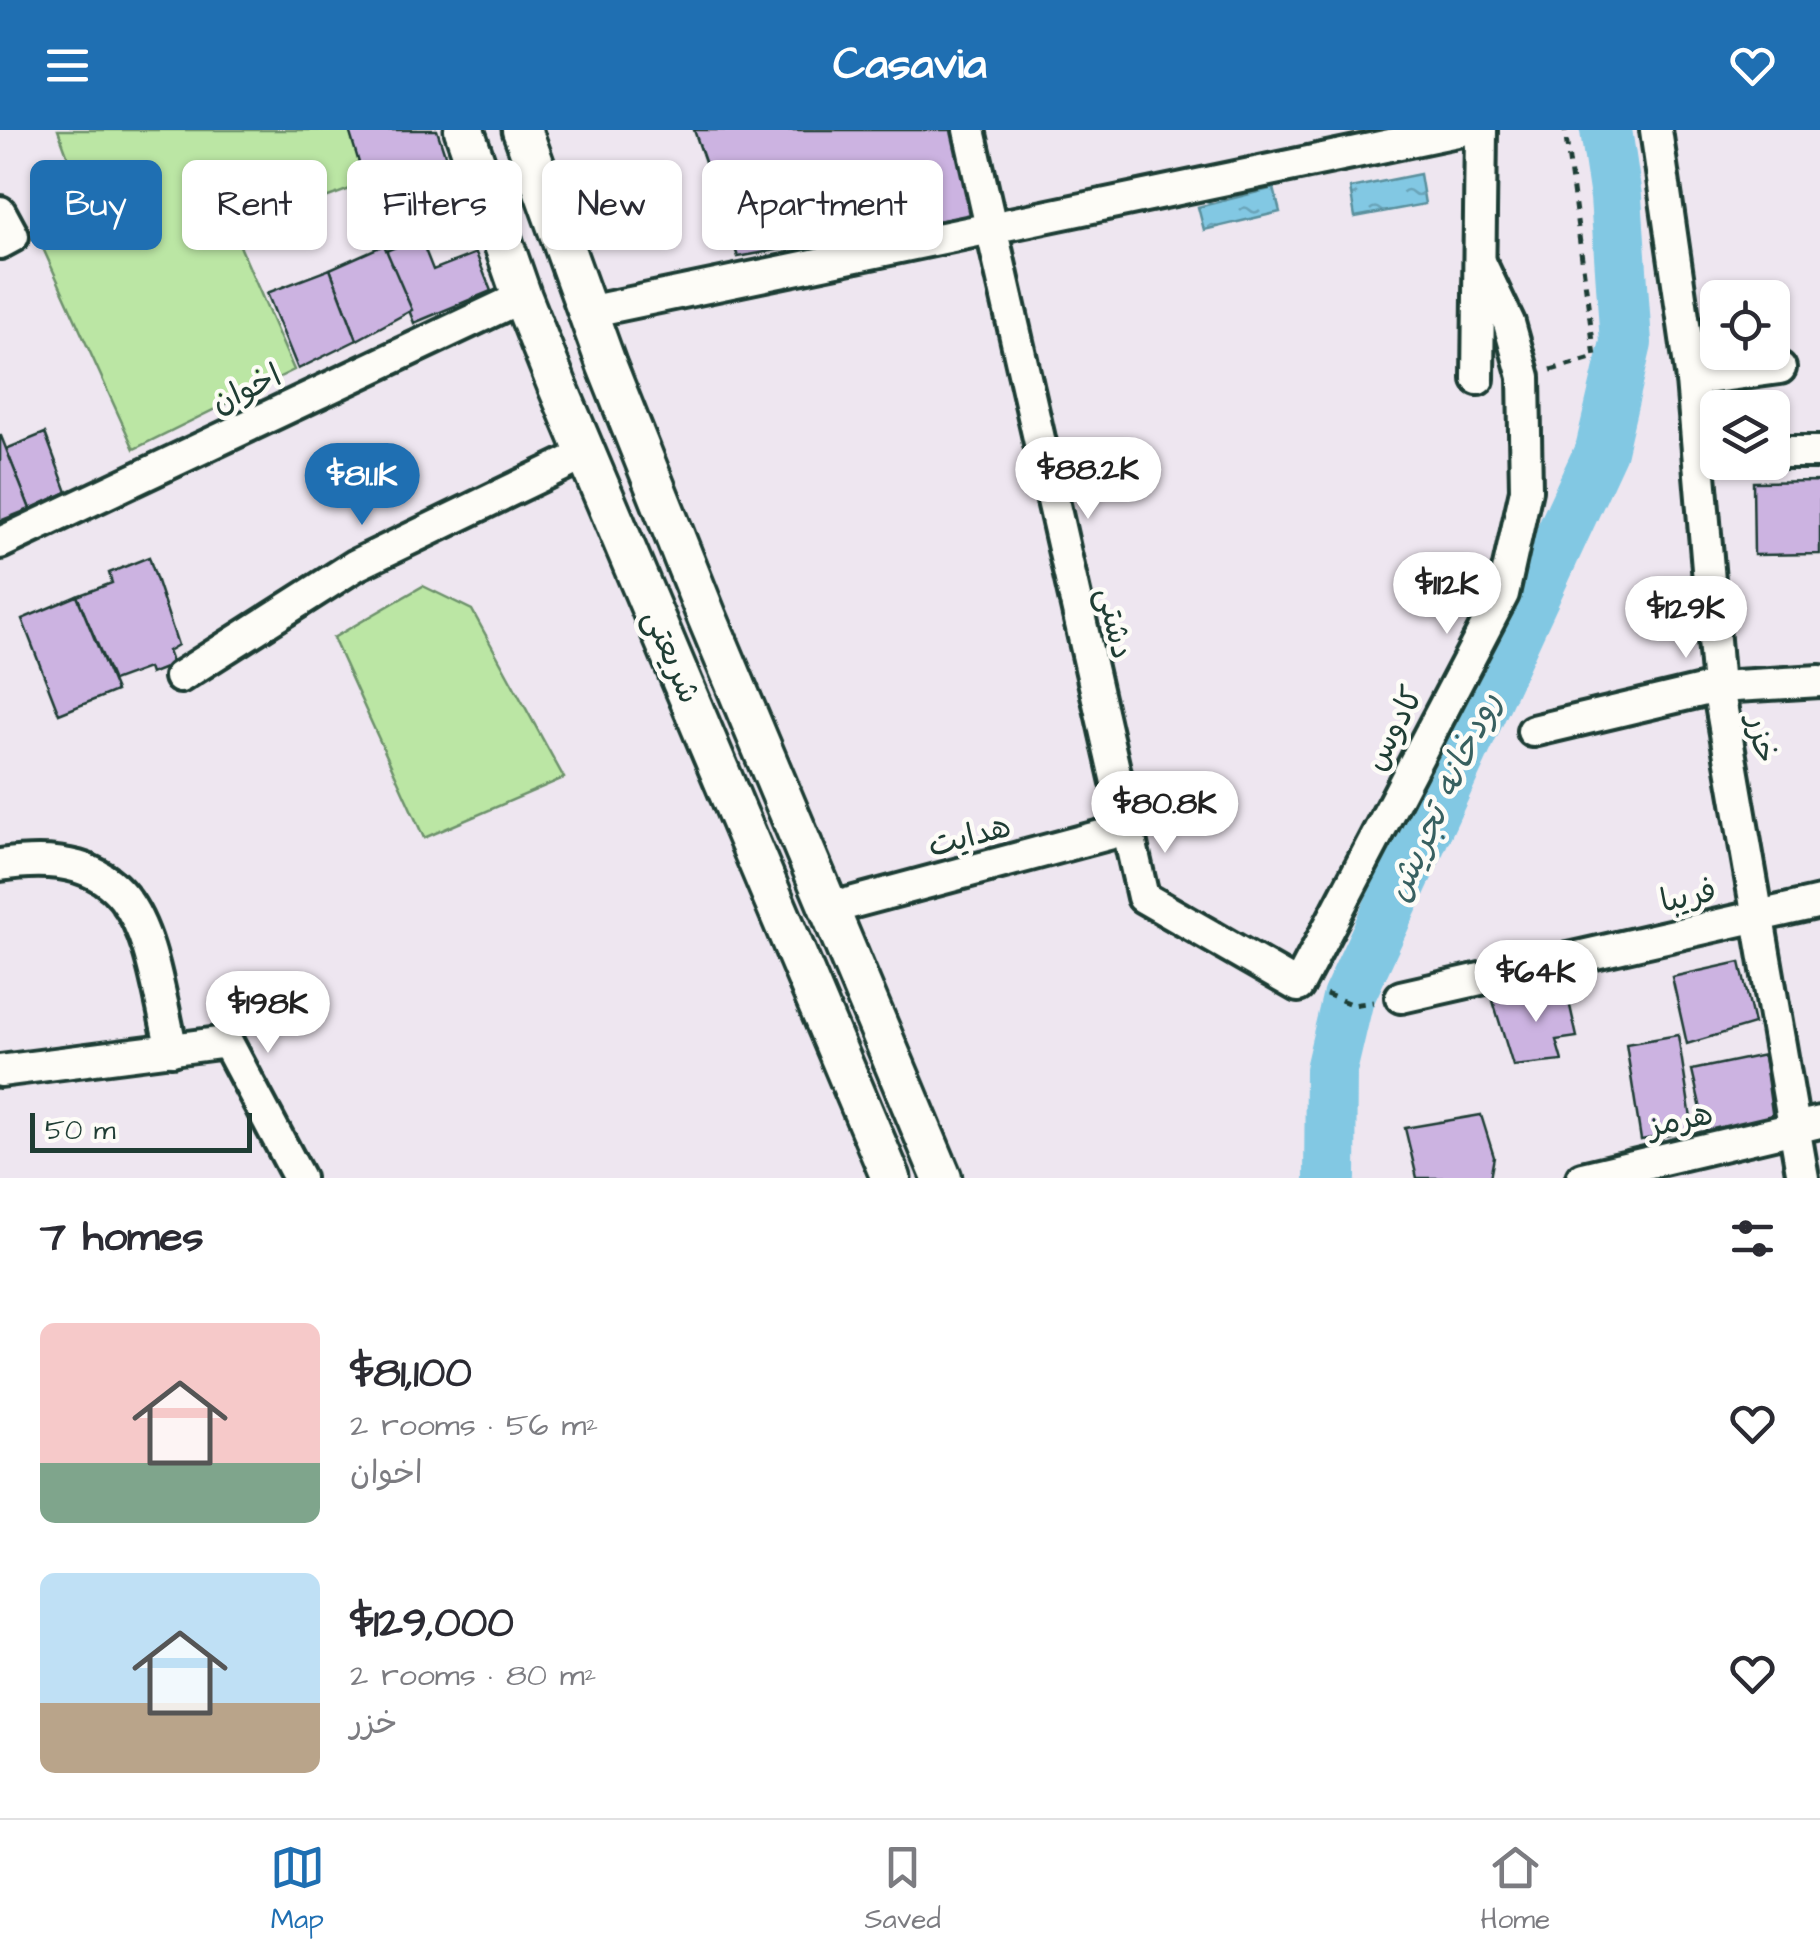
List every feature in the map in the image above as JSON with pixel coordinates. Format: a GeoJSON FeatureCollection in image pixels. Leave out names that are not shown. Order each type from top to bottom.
{"type":"FeatureCollection","features":[{"type":"Feature","properties":{"kind":"main road","name":"شریعتی"},"geometry":{"type":"LineString","coordinates":[[464,130],[522,297],[586,454],[892,1178]]}},
{"type":"Feature","properties":{"kind":"main road","name":"شریعتی"},"geometry":{"type":"LineString","coordinates":[[522,130],[586,312],[707,617],[942,1178]]}},
{"type":"Feature","properties":{"kind":"street","name":"دشتی"},"geometry":{"type":"LineString","coordinates":[[970,130],[989,229],[1143,897]]}},
{"type":"Feature","properties":{"kind":"street"},"geometry":{"type":"LineString","coordinates":[[586,312],[1462,130]]}},
{"type":"Feature","properties":{"kind":"street","name":"کادوس"},"geometry":{"type":"LineString","coordinates":[[1478,379],[1481,130]]}},
{"type":"Feature","properties":{"kind":"street","name":"خزر"},"geometry":{"type":"LineString","coordinates":[[1656,130],[1700,418]]}},
{"type":"Feature","properties":{"kind":"street"},"geometry":{"type":"LineString","coordinates":[[0,212],[13,236],[0,244]]}},
{"type":"Feature","properties":{"kind":"street","name":"کادوس"},"geometry":{"type":"LineString","coordinates":[[1143,897],[1298,986],[1503,594],[1526,490],[1524,377],[1509,323],[1480,262]]}},
{"type":"Feature","properties":{"kind":"street","name":"اخوان"},"geometry":{"type":"LineString","coordinates":[[0,542],[522,297]]}},
{"type":"Feature","properties":{"kind":"street"},"geometry":{"type":"LineString","coordinates":[[1692,380],[1765,370]]}},
{"type":"Feature","properties":{"kind":"street"},"geometry":{"type":"LineString","coordinates":[[1790,452],[1820,452]]}},
{"type":"Feature","properties":{"kind":"street"},"geometry":{"type":"LineString","coordinates":[[180,677],[356,565],[586,454]]}},
{"type":"Feature","properties":{"kind":"street","name":"خزر"},"geometry":{"type":"LineString","coordinates":[[1708,480],[1718,687],[1757,914],[1807,1125],[1803,1178]]}},
{"type":"Feature","properties":{"kind":"street"},"geometry":{"type":"LineString","coordinates":[[1533,731],[1718,687],[1820,681]]}},
{"type":"Feature","properties":{"kind":"street","name":"هدایت"},"geometry":{"type":"LineString","coordinates":[[828,909],[1127,829]]}},
{"type":"Feature","properties":{"kind":"street"},"geometry":{"type":"LineString","coordinates":[[0,865],[32,860],[97,872],[124,895],[145,932],[172,1050]]}},
{"type":"Feature","properties":{"kind":"street","name":"فریبا"},"geometry":{"type":"LineString","coordinates":[[1401,998],[1820,902]]}},
{"type":"Feature","properties":{"kind":"street"},"geometry":{"type":"LineString","coordinates":[[0,1071],[227,1042],[299,1178]]}},
{"type":"Feature","properties":{"kind":"street","name":"هرمز"},"geometry":{"type":"LineString","coordinates":[[1582,1178],[1807,1125]]}},
{"type":"Feature","properties":{"kind":"path"},"geometry":{"type":"LineString","coordinates":[[1566,130],[1594,357],[1566,366]]}},
{"type":"Feature","properties":{"kind":"path"},"geometry":{"type":"LineString","coordinates":[[1329,995],[1353,1005]]}},
{"type":"Feature","properties":{"kind":"green space"},"geometry":{"type":"Polygon","coordinates":[[[58,130],[417,130],[427,160],[347,160],[347,190],[327,197],[327,160],[182,160],[182,250],[242,250],[294,370],[134,449],[44,250],[162,250],[162,160],[69,160],[58,130]]]}},
{"type":"Feature","properties":{"kind":"green space"},"geometry":{"type":"Polygon","coordinates":[[[423,586],[472,610],[564,778],[424,838],[333,638],[423,586]]]}},
{"type":"Feature","properties":{"kind":"water"},"geometry":{"type":"Polygon","coordinates":[[[1420,174],[1425,204],[1355,217],[1350,188],[1420,174]]]}},
{"type":"Feature","properties":{"kind":"water"},"geometry":{"type":"Polygon","coordinates":[[[1274,188],[1280,212],[1204,230],[1198,207],[1274,188]]]}},
{"type":"Feature","properties":{"kind":"building"},"geometry":{"type":"Polygon","coordinates":[[[349,130],[437,130],[447,160],[358,160],[349,130]]]}},
{"type":"Feature","properties":{"kind":"building"},"geometry":{"type":"Polygon","coordinates":[[[694,130],[952,130],[971,215],[943,220],[943,160],[704,160],[694,130]]]}},
{"type":"Feature","properties":{"kind":"building"},"geometry":{"type":"Polygon","coordinates":[[[373,250],[386,250],[412,310],[357,340],[330,269],[373,250]]]}},
{"type":"Feature","properties":{"kind":"building"},"geometry":{"type":"Polygon","coordinates":[[[425,250],[433,270],[476,253],[491,291],[414,323],[386,251],[425,250]]]}},
{"type":"Feature","properties":{"kind":"building"},"geometry":{"type":"Polygon","coordinates":[[[736,250],[777,250],[738,257],[736,250]]]}},
{"type":"Feature","properties":{"kind":"building"},"geometry":{"type":"Polygon","coordinates":[[[330,269],[357,340],[298,369],[267,293],[330,269]]]}},
{"type":"Feature","properties":{"kind":"building"},"geometry":{"type":"Polygon","coordinates":[[[45,433],[67,492],[30,509],[6,449],[45,433]]]}},
{"type":"Feature","properties":{"kind":"building"},"geometry":{"type":"Polygon","coordinates":[[[0,436],[30,509],[0,521],[0,436]]]}},
{"type":"Feature","properties":{"kind":"building"},"geometry":{"type":"Polygon","coordinates":[[[1820,481],[1820,554],[1754,555],[1753,482],[1820,481]]]}},
{"type":"Feature","properties":{"kind":"building"},"geometry":{"type":"Polygon","coordinates":[[[149,557],[178,645],[168,651],[173,665],[150,674],[148,668],[113,681],[77,596],[112,583],[109,573],[149,557]]]}},
{"type":"Feature","properties":{"kind":"building"},"geometry":{"type":"Polygon","coordinates":[[[77,596],[116,691],[59,714],[22,619],[77,596]]]}},
{"type":"Feature","properties":{"kind":"building"},"geometry":{"type":"Polygon","coordinates":[[[1740,962],[1754,1024],[1687,1044],[1672,977],[1740,962]]]}},
{"type":"Feature","properties":{"kind":"building"},"geometry":{"type":"Polygon","coordinates":[[[1565,984],[1577,1037],[1556,1040],[1562,1061],[1513,1066],[1493,1001],[1565,984]]]}},
{"type":"Feature","properties":{"kind":"building"},"geometry":{"type":"Polygon","coordinates":[[[1678,1035],[1693,1131],[1641,1140],[1626,1044],[1678,1035]]]}},
{"type":"Feature","properties":{"kind":"building"},"geometry":{"type":"Polygon","coordinates":[[[1764,1055],[1773,1119],[1707,1135],[1692,1070],[1764,1055]]]}},
{"type":"Feature","properties":{"kind":"building"},"geometry":{"type":"Polygon","coordinates":[[[1481,1115],[1494,1157],[1490,1178],[1417,1178],[1405,1128],[1481,1115]]]}},
{"type":"Feature","properties":{"kind":"waterway","name":"رودخانه تجریش"},"geometry":{"type":"LineString","coordinates":[[1330,1178],[1331,1070],[1348,998],[1601,450],[1626,343],[1616,197],[1606,130]]}}]}
